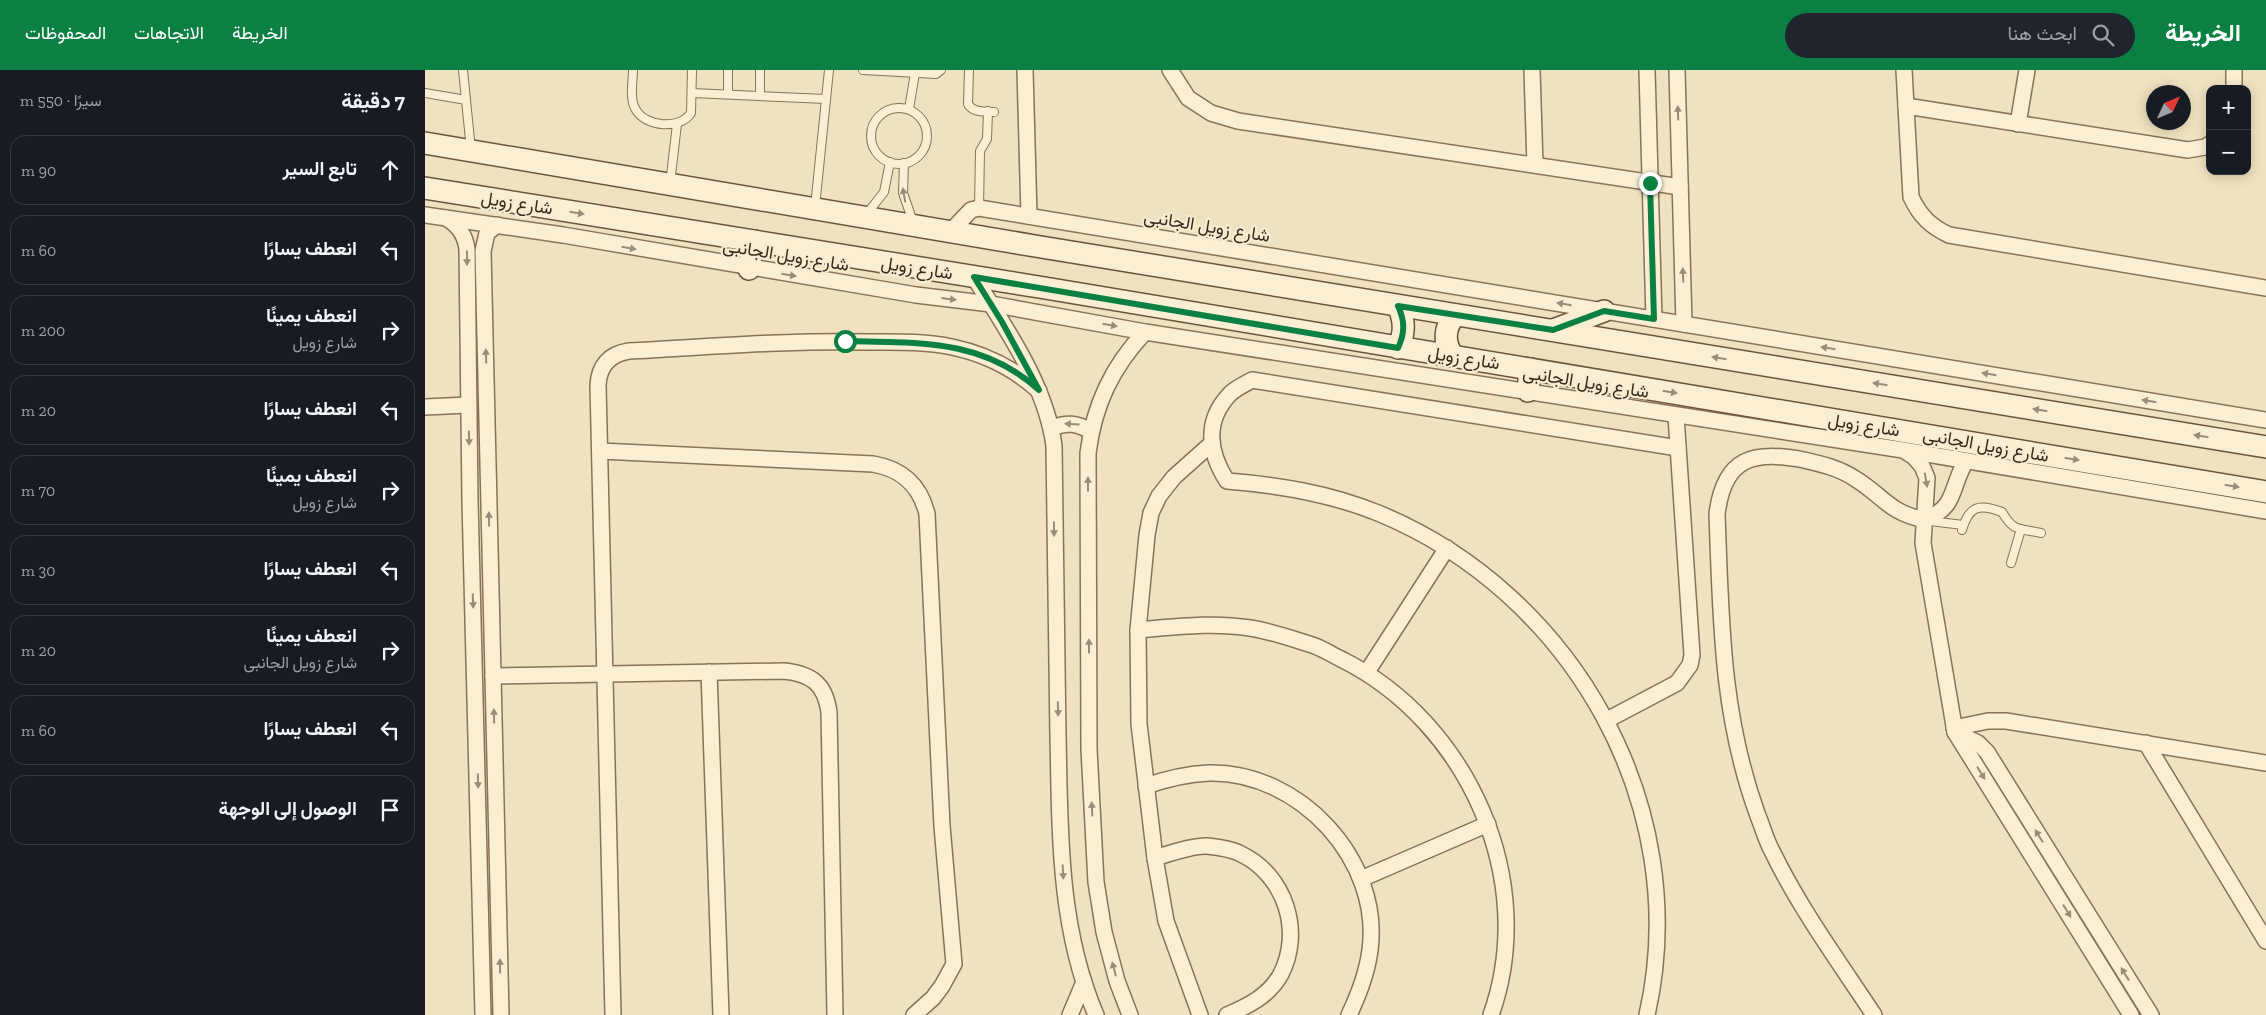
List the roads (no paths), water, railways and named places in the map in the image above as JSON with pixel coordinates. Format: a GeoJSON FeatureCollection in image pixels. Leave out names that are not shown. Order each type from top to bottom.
{"type":"FeatureCollection","features":[{"type":"Feature","properties":{"kind":"main road"},"geometry":{"type":"LineString","coordinates":[[425,143],[815,210],[2266,447]]}},
{"type":"Feature","properties":{"kind":"main road","name":"شارع زويل"},"geometry":{"type":"LineString","coordinates":[[425,188],[1453,356],[2266,492]]}},
{"type":"Feature","properties":{"kind":"main road"},"geometry":{"type":"LineString","coordinates":[[749,268],[753,241]]}},
{"type":"Feature","properties":{"kind":"main road"},"geometry":{"type":"LineString","coordinates":[[1398,306],[1404,322],[1404,331],[1398,348]]}},
{"type":"Feature","properties":{"kind":"main road"},"geometry":{"type":"LineString","coordinates":[[1553,330],[1604,311]]}},
{"type":"Feature","properties":{"kind":"main road"},"geometry":{"type":"LineString","coordinates":[[1453,356],[1446,342],[1446,335],[1447,327],[1455,315]]}},
{"type":"Feature","properties":{"kind":"main road"},"geometry":{"type":"LineString","coordinates":[[1528,391],[1530,369]]}},
{"type":"Feature","properties":{"kind":"street"},"geometry":{"type":"LineString","coordinates":[[1025,70],[1029,216]]}},
{"type":"Feature","properties":{"kind":"street"},"geometry":{"type":"LineString","coordinates":[[1170,70],[1188,98],[1211,113],[1238,121],[1681,187]]}},
{"type":"Feature","properties":{"kind":"street"},"geometry":{"type":"LineString","coordinates":[[1532,70],[1535,165]]}},
{"type":"Feature","properties":{"kind":"street"},"geometry":{"type":"LineString","coordinates":[[1647,70],[1654,319]]}},
{"type":"Feature","properties":{"kind":"street"},"geometry":{"type":"LineString","coordinates":[[1677,70],[1684,324]]}},
{"type":"Feature","properties":{"kind":"street"},"geometry":{"type":"LineString","coordinates":[[1904,70],[1911,197],[1919,214],[1932,227],[1949,235],[2266,288]]}},
{"type":"Feature","properties":{"kind":"street"},"geometry":{"type":"LineString","coordinates":[[2018,124],[2027,70]]}},
{"type":"Feature","properties":{"kind":"street"},"geometry":{"type":"LineString","coordinates":[[2234,70],[2234,85]]}},
{"type":"Feature","properties":{"kind":"street"},"geometry":{"type":"LineString","coordinates":[[1906,106],[2188,150],[2206,145]]}},
{"type":"Feature","properties":{"kind":"street"},"geometry":{"type":"LineString","coordinates":[[950,232],[971,210],[979,208]]}},
{"type":"Feature","properties":{"kind":"street","name":"شارع زويل الجانبى"},"geometry":{"type":"LineString","coordinates":[[979,208],[2266,420]]}},
{"type":"Feature","properties":{"kind":"street","name":"شارع زويل الجانبى"},"geometry":{"type":"LineString","coordinates":[[425,215],[497,225],[916,295],[991,304],[1145,332],[1903,450],[2266,511]]}},
{"type":"Feature","properties":{"kind":"street"},"geometry":{"type":"LineString","coordinates":[[446,218],[453,222],[463,234],[467,249],[468,405],[483,1015]]}},
{"type":"Feature","properties":{"kind":"street"},"geometry":{"type":"LineString","coordinates":[[497,225],[487,233],[483,251],[501,1015]]}},
{"type":"Feature","properties":{"kind":"street"},"geometry":{"type":"LineString","coordinates":[[974,277],[1039,390],[1052,428],[1054,446],[1055,590],[1063,882],[1075,950],[1084,982],[1097,1015]]}},
{"type":"Feature","properties":{"kind":"street"},"geometry":{"type":"LineString","coordinates":[[1130,1015],[1117,981],[1104,932],[1096,882],[1089,749],[1088,453],[1096,409],[1112,374],[1129,348],[1145,332]]}},
{"type":"Feature","properties":{"kind":"street"},"geometry":{"type":"LineString","coordinates":[[613,1015],[599,377],[606,362],[620,352],[629,351],[845,341],[929,343],[967,350],[995,361],[1023,375],[1039,390]]}},
{"type":"Feature","properties":{"kind":"street"},"geometry":{"type":"LineString","coordinates":[[1647,1015],[1653,988],[1657,919],[1651,851],[1634,784],[1607,720],[1576,670],[1538,623],[1495,583],[1447,548],[1386,517],[1341,500],[1294,489],[1227,481],[1215,464],[1211,444],[1215,417],[1229,394],[1252,380],[1679,448]]}},
{"type":"Feature","properties":{"kind":"street"},"geometry":{"type":"LineString","coordinates":[[425,407],[468,405]]}},
{"type":"Feature","properties":{"kind":"street"},"geometry":{"type":"LineString","coordinates":[[1607,720],[1677,683],[1690,666],[1692,655],[1676,416]]}},
{"type":"Feature","properties":{"kind":"street"},"geometry":{"type":"LineString","coordinates":[[1052,428],[1065,423],[1079,424],[1091,431]]}},
{"type":"Feature","properties":{"kind":"street"},"geometry":{"type":"LineString","coordinates":[[1200,1015],[1166,921],[1155,858],[1139,724],[1137,630],[1151,513],[1159,496],[1174,477],[1211,444]]}},
{"type":"Feature","properties":{"kind":"street"},"geometry":{"type":"LineString","coordinates":[[1903,450],[1914,457],[1922,466],[1927,478],[1923,543],[1955,730],[2131,1015]]}},
{"type":"Feature","properties":{"kind":"street"},"geometry":{"type":"LineString","coordinates":[[600,451],[873,464],[895,470],[914,485],[921,494],[927,514],[942,826],[954,964],[937,992],[914,1015]]}},
{"type":"Feature","properties":{"kind":"street"},"geometry":{"type":"LineString","coordinates":[[1874,1015],[1806,912],[1771,851],[1747,786],[1731,718],[1722,649],[1717,514],[1723,489],[1737,467],[1747,460],[1759,456],[1772,455],[1816,463],[1835,469],[1854,478],[1898,512],[1925,520],[1943,511],[1948,504],[1953,495],[1960,471],[1966,461]]}},
{"type":"Feature","properties":{"kind":"street"},"geometry":{"type":"LineString","coordinates":[[471,543],[490,544]]}},
{"type":"Feature","properties":{"kind":"street"},"geometry":{"type":"LineString","coordinates":[[1367,672],[1447,548]]}},
{"type":"Feature","properties":{"kind":"street"},"geometry":{"type":"LineString","coordinates":[[1137,630],[1188,626],[1250,628],[1311,644],[1367,672],[1399,696],[1427,723],[1446,746],[1472,788],[1488,824],[1500,868],[1505,913],[1504,958],[1491,1015]]}},
{"type":"Feature","properties":{"kind":"street"},"geometry":{"type":"LineString","coordinates":[[709,672],[721,1015]]}},
{"type":"Feature","properties":{"kind":"street"},"geometry":{"type":"LineString","coordinates":[[493,676],[798,672],[816,682],[827,699],[835,1015]]}},
{"type":"Feature","properties":{"kind":"street"},"geometry":{"type":"LineString","coordinates":[[1955,730],[1988,721],[2006,721],[2266,763]]}},
{"type":"Feature","properties":{"kind":"street"},"geometry":{"type":"LineString","coordinates":[[1955,730],[1978,743],[1987,752],[2151,1015]]}},
{"type":"Feature","properties":{"kind":"street"},"geometry":{"type":"LineString","coordinates":[[2147,743],[2266,941]]}},
{"type":"Feature","properties":{"kind":"street"},"geometry":{"type":"LineString","coordinates":[[477,756],[495,755]]}},
{"type":"Feature","properties":{"kind":"street"},"geometry":{"type":"LineString","coordinates":[[1146,786],[1171,777],[1210,773],[1249,778],[1285,792],[1317,814],[1343,844],[1361,879],[1369,913],[1370,949],[1363,984],[1349,1015]]}},
{"type":"Feature","properties":{"kind":"street"},"geometry":{"type":"LineString","coordinates":[[1361,879],[1488,824]]}},
{"type":"Feature","properties":{"kind":"street"},"geometry":{"type":"LineString","coordinates":[[1155,858],[1205,846],[1240,853],[1269,874],[1287,905],[1291,941],[1281,975],[1257,1001],[1227,1015]]}},
{"type":"Feature","properties":{"kind":"street"},"geometry":{"type":"LineString","coordinates":[[1070,1015],[1084,982]]}},
{"type":"Feature","properties":{"kind":"lane"},"geometry":{"type":"LineString","coordinates":[[463,70],[471,152]]}},
{"type":"Feature","properties":{"kind":"lane"},"geometry":{"type":"LineString","coordinates":[[633,70],[633,103],[640,115],[653,122],[677,124],[683,122],[691,113],[692,70]]}},
{"type":"Feature","properties":{"kind":"lane"},"geometry":{"type":"LineString","coordinates":[[728,70],[728,94]]}},
{"type":"Feature","properties":{"kind":"lane"},"geometry":{"type":"LineString","coordinates":[[760,70],[760,96]]}},
{"type":"Feature","properties":{"kind":"lane"},"geometry":{"type":"LineString","coordinates":[[815,210],[829,70]]}},
{"type":"Feature","properties":{"kind":"lane"},"geometry":{"type":"LineString","coordinates":[[863,70],[936,74],[941,70]]}},
{"type":"Feature","properties":{"kind":"lane"},"geometry":{"type":"LineString","coordinates":[[969,70],[968,104],[975,110],[991,111],[987,139],[980,151],[979,208]]}},
{"type":"Feature","properties":{"kind":"lane"},"geometry":{"type":"LineString","coordinates":[[909,110],[915,73]]}},
{"type":"Feature","properties":{"kind":"lane"},"geometry":{"type":"LineString","coordinates":[[692,92],[826,99]]}},
{"type":"Feature","properties":{"kind":"lane"},"geometry":{"type":"LineString","coordinates":[[425,93],[466,100]]}},
{"type":"Feature","properties":{"kind":"lane"},"geometry":{"type":"LineString","coordinates":[[895,108],[909,110],[916,113],[925,124],[927,138],[922,152],[917,157],[904,163],[890,162],[883,158],[874,147],[873,126],[877,119],[888,110],[895,108]]}},
{"type":"Feature","properties":{"kind":"lane"},"geometry":{"type":"LineString","coordinates":[[670,185],[677,124]]}},
{"type":"Feature","properties":{"kind":"lane"},"geometry":{"type":"LineString","coordinates":[[864,218],[884,192],[890,162]]}},
{"type":"Feature","properties":{"kind":"lane"},"geometry":{"type":"LineString","coordinates":[[904,163],[903,194],[915,226]]}},
{"type":"Feature","properties":{"kind":"lane"},"geometry":{"type":"LineString","coordinates":[[1925,520],[1962,527],[1965,517],[1970,511],[1984,507],[2002,512],[2009,525],[2041,533]]}},
{"type":"Feature","properties":{"kind":"lane"},"geometry":{"type":"LineString","coordinates":[[2011,563],[2021,529]]}}]}
